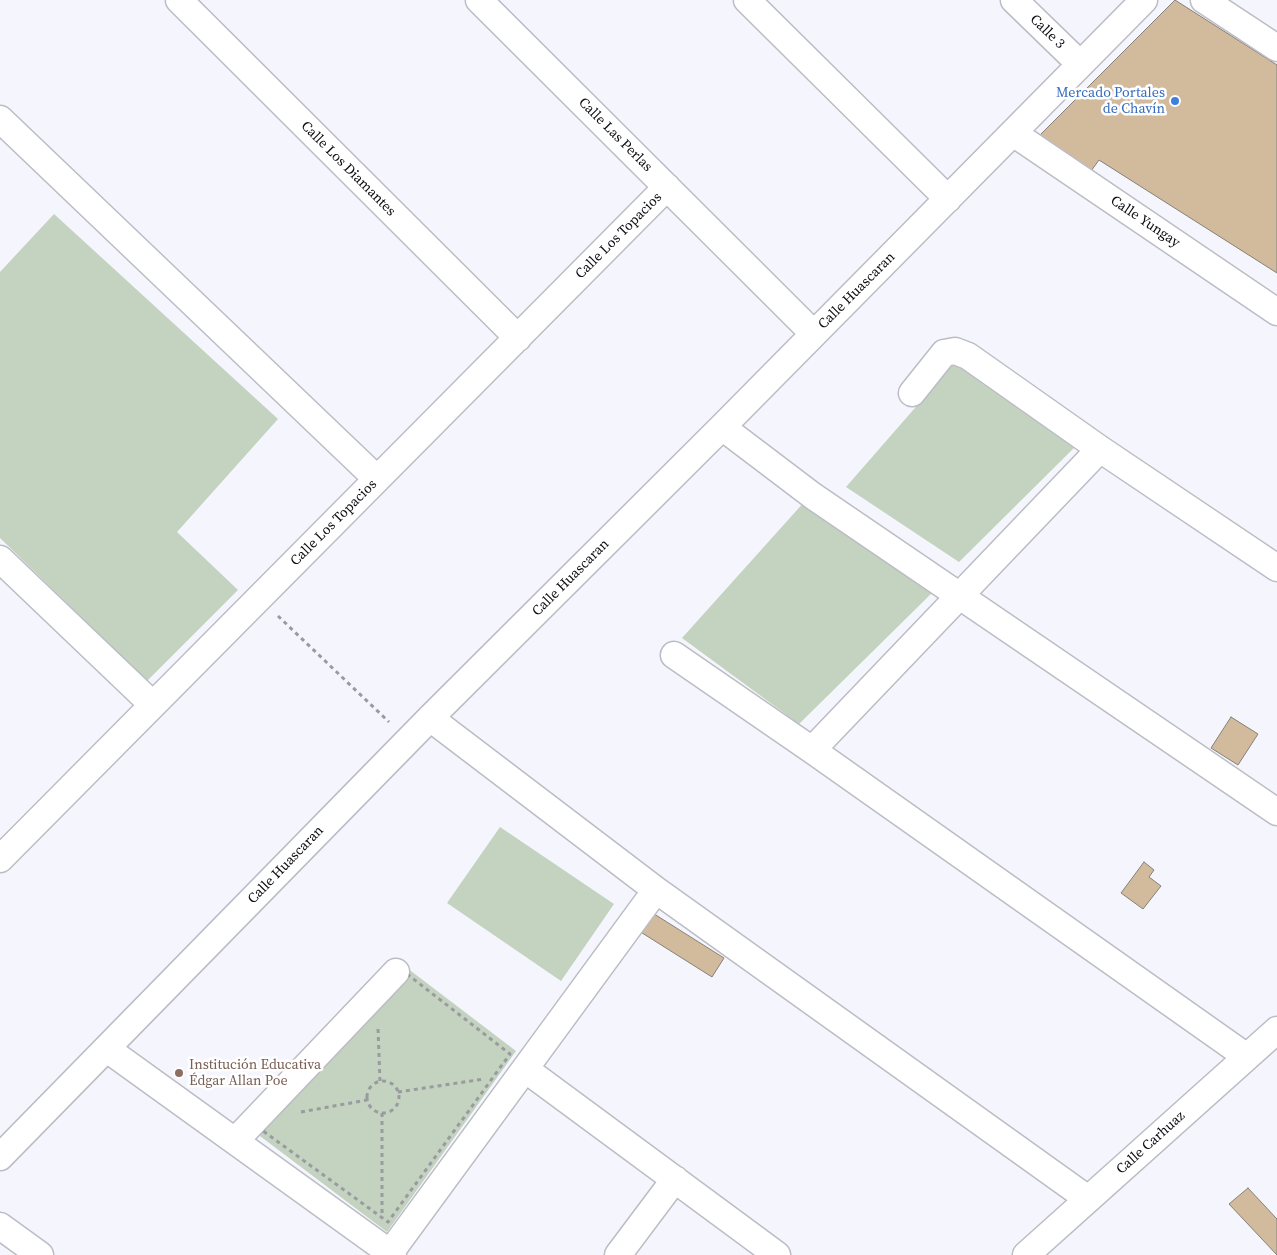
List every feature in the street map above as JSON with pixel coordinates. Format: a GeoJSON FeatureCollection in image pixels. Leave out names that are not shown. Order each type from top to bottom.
{"type":"FeatureCollection","features":[{"type":"Feature","properties":{"kind":"street","name":"Calle Los Diamantes"},"geometry":{"type":"LineString","coordinates":[[178,0],[518,338]]}},
{"type":"Feature","properties":{"kind":"street","name":"Calle Las Perlas"},"geometry":{"type":"LineString","coordinates":[[479,0],[814,334]]}},
{"type":"Feature","properties":{"kind":"street"},"geometry":{"type":"LineString","coordinates":[[746,0],[948,199]]}},
{"type":"Feature","properties":{"kind":"street","name":"Calle 3"},"geometry":{"type":"LineString","coordinates":[[1014,0],[1080,64]]}},
{"type":"Feature","properties":{"kind":"street","name":"Calle Huascaran"},"geometry":{"type":"LineString","coordinates":[[5,1142],[107,1049],[408,740],[722,427],[1144,0]]}},
{"type":"Feature","properties":{"kind":"street"},"geometry":{"type":"LineString","coordinates":[[1204,0],[1277,48]]}},
{"type":"Feature","properties":{"kind":"street"},"geometry":{"type":"LineString","coordinates":[[0,119],[377,480]]}},
{"type":"Feature","properties":{"kind":"street","name":"Calle Yungay"},"geometry":{"type":"LineString","coordinates":[[1013,133],[1277,312]]}},
{"type":"Feature","properties":{"kind":"street","name":"Calle Los Topacios"},"geometry":{"type":"LineString","coordinates":[[3,851],[260,598],[667,187]]}},
{"type":"Feature","properties":{"kind":"street"},"geometry":{"type":"LineString","coordinates":[[912,393],[944,354],[955,351],[968,356],[1100,449],[1277,568]]}},
{"type":"Feature","properties":{"kind":"street"},"geometry":{"type":"LineString","coordinates":[[722,427],[813,496],[1277,812]]}},
{"type":"Feature","properties":{"kind":"street"},"geometry":{"type":"LineString","coordinates":[[812,750],[1100,449]]}},
{"type":"Feature","properties":{"kind":"street"},"geometry":{"type":"LineString","coordinates":[[0,559],[153,705]]}},
{"type":"Feature","properties":{"kind":"street"},"geometry":{"type":"LineString","coordinates":[[674,655],[1247,1057]]}},
{"type":"Feature","properties":{"kind":"street"},"geometry":{"type":"LineString","coordinates":[[430,718],[656,890],[1088,1199]]}},
{"type":"Feature","properties":{"kind":"street"},"geometry":{"type":"LineString","coordinates":[[107,1049],[392,1254],[656,890]]}},
{"type":"Feature","properties":{"kind":"street"},"geometry":{"type":"LineString","coordinates":[[235,1141],[396,972]]}},
{"type":"Feature","properties":{"kind":"street","name":"Calle Carhuaz"},"geometry":{"type":"LineString","coordinates":[[1026,1255],[1277,1030]]}},
{"type":"Feature","properties":{"kind":"street"},"geometry":{"type":"LineString","coordinates":[[525,1069],[777,1255]]}},
{"type":"Feature","properties":{"kind":"street"},"geometry":{"type":"LineString","coordinates":[[618,1255],[675,1180]]}},
{"type":"Feature","properties":{"kind":"street"},"geometry":{"type":"LineString","coordinates":[[0,1226],[40,1255]]}},
{"type":"Feature","properties":{"kind":"path"},"geometry":{"type":"LineString","coordinates":[[260,598],[408,740]]}},
{"type":"Feature","properties":{"kind":"path"},"geometry":{"type":"LineString","coordinates":[[407,974],[510,1054],[388,1222],[259,1128],[378,1004],[407,974]]}},
{"type":"Feature","properties":{"kind":"path"},"geometry":{"type":"LineString","coordinates":[[378,1004],[378,1014]]}},
{"type":"Feature","properties":{"kind":"path"},"geometry":{"type":"LineString","coordinates":[[378,1023],[380,1081]]}},
{"type":"Feature","properties":{"kind":"path"},"geometry":{"type":"LineString","coordinates":[[398,1092],[493,1078]]}},
{"type":"Feature","properties":{"kind":"path"},"geometry":{"type":"LineString","coordinates":[[380,1081],[388,1082],[398,1092],[398,1100],[395,1106],[389,1111],[382,1113],[370,1107],[367,1100],[369,1088],[380,1081]]}},
{"type":"Feature","properties":{"kind":"path"},"geometry":{"type":"LineString","coordinates":[[298,1112],[367,1100]]}},
{"type":"Feature","properties":{"kind":"path"},"geometry":{"type":"LineString","coordinates":[[382,1113],[382,1218]]}},
{"type":"Feature","properties":{"kind":"path"},"geometry":{"type":"LineString","coordinates":[[269,1117],[279,1116]]}},
{"type":"Feature","properties":{"kind":"green space"},"geometry":{"type":"Polygon","coordinates":[[[54,214],[278,419],[177,532],[238,590],[147,681],[0,538],[0,272],[54,214]]]}},
{"type":"Feature","properties":{"kind":"green space"},"geometry":{"type":"Polygon","coordinates":[[[955,362],[1079,443],[959,562],[846,487],[955,362]]]}},
{"type":"Feature","properties":{"kind":"green space"},"geometry":{"type":"Polygon","coordinates":[[[806,500],[935,590],[799,724],[682,638],[806,500]]]}},
{"type":"Feature","properties":{"kind":"green space"},"geometry":{"type":"Polygon","coordinates":[[[500,827],[614,904],[561,981],[447,903],[500,827]]]}},
{"type":"Feature","properties":{"kind":"green space"},"geometry":{"type":"Polygon","coordinates":[[[407,968],[516,1051],[387,1232],[252,1130],[407,968]]]}},
{"type":"Feature","properties":{"kind":"building","name":"Mercado Portales de Chavín"},"geometry":{"type":"Polygon","coordinates":[[[1175,0],[1277,65],[1277,273],[1099,160],[1091,171],[1038,137],[1175,0]]]}},
{"type":"Feature","properties":{"kind":"building"},"geometry":{"type":"Polygon","coordinates":[[[1231,717],[1258,734],[1238,765],[1211,748],[1231,717]]]}},
{"type":"Feature","properties":{"kind":"building"},"geometry":{"type":"Polygon","coordinates":[[[1144,862],[1154,870],[1149,877],[1161,886],[1143,909],[1121,893],[1144,862]]]}},
{"type":"Feature","properties":{"kind":"building"},"geometry":{"type":"Polygon","coordinates":[[[651,912],[724,958],[712,977],[639,931],[651,912]]]}},
{"type":"Feature","properties":{"kind":"building"},"geometry":{"type":"Polygon","coordinates":[[[1248,1188],[1277,1219],[1277,1255],[1229,1204],[1248,1188]]]}},
{"type":"Feature","properties":{"kind":"place","name":"Mercado Portales de Chavín"},"geometry":{"type":"Point","coordinates":[1175,101]}},
{"type":"Feature","properties":{"kind":"place","name":"Institución Educativa Édgar Allan Poe"},"geometry":{"type":"Point","coordinates":[179,1073]}}]}
